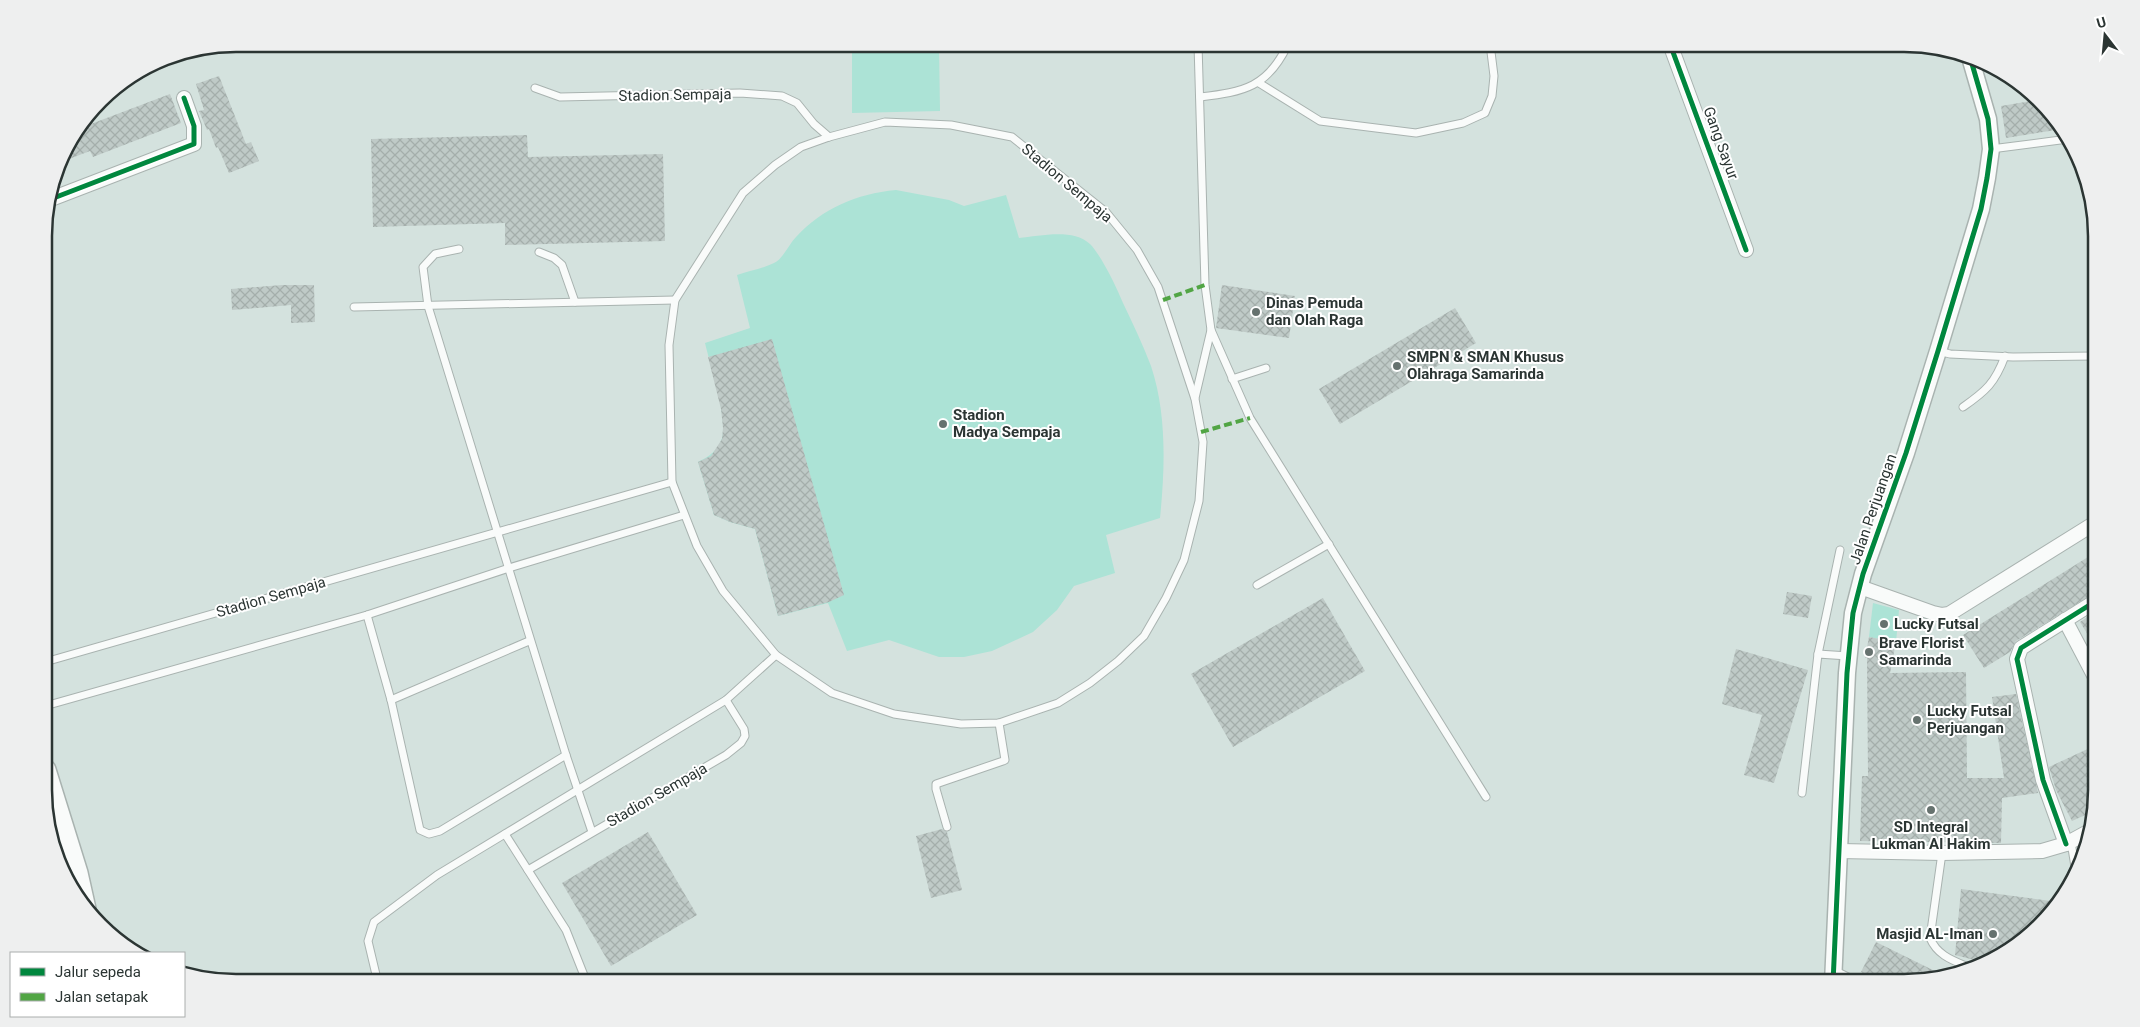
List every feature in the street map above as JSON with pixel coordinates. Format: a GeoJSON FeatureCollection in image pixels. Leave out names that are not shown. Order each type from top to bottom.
{"type":"FeatureCollection","features":[{"type":"Feature","properties":{"kind":"main road"},"geometry":{"type":"LineString","coordinates":[[52,793],[80,887]]}},
{"type":"Feature","properties":{"kind":"street","name":"Gang Sayur"},"geometry":{"type":"LineString","coordinates":[[1673,52],[1746,250]]}},
{"type":"Feature","properties":{"kind":"street","name":"Jalan Perjuangan"},"geometry":{"type":"LineString","coordinates":[[1834,974],[1848,656],[1853,613],[1860,587],[1906,453],[1981,209],[1991,149],[1988,119],[1973,66]]}},
{"type":"Feature","properties":{"kind":"street"},"geometry":{"type":"LineString","coordinates":[[57,197],[194,144],[194,126],[184,98]]}},
{"type":"Feature","properties":{"kind":"street"},"geometry":{"type":"LineString","coordinates":[[1860,587],[1933,613],[1949,614],[2088,528]]}},
{"type":"Feature","properties":{"kind":"street"},"geometry":{"type":"LineString","coordinates":[[2068,843],[2043,780],[2017,659],[2021,648],[2088,606]]}},
{"type":"Feature","properties":{"kind":"street"},"geometry":{"type":"LineString","coordinates":[[2064,620],[2088,664]]}},
{"type":"Feature","properties":{"kind":"street"},"geometry":{"type":"LineString","coordinates":[[1840,851],[1942,853],[2042,851],[2068,843],[2082,836]]}},
{"type":"Feature","properties":{"kind":"lane","name":"Stadion Sempaja"},"geometry":{"type":"LineString","coordinates":[[1195,398],[1211,330],[1205,286],[1198,52]]}},
{"type":"Feature","properties":{"kind":"lane"},"geometry":{"type":"LineString","coordinates":[[1200,97],[1233,93],[1259,83],[1284,52]]}},
{"type":"Feature","properties":{"kind":"lane"},"geometry":{"type":"LineString","coordinates":[[1259,83],[1320,121],[1416,133],[1464,123],[1484,113],[1492,96],[1494,76],[1491,52]]}},
{"type":"Feature","properties":{"kind":"lane","name":"Stadion Sempaja"},"geometry":{"type":"LineString","coordinates":[[535,88],[560,97],[740,93],[782,96],[797,103],[814,124],[829,137]]}},
{"type":"Feature","properties":{"kind":"lane","name":"Stadion Sempaja"},"geometry":{"type":"LineString","coordinates":[[885,122],[951,125],[1012,137],[1106,212],[1137,250],[1164,300],[1195,398],[1202,442],[1198,501],[1184,560],[1166,598],[1144,636],[1104,672],[1058,703],[999,723],[961,724],[894,714],[832,693],[776,655],[723,591],[697,546],[672,482],[669,345],[675,300],[743,193],[801,147],[829,137],[885,122]]}},
{"type":"Feature","properties":{"kind":"lane"},"geometry":{"type":"LineString","coordinates":[[1991,149],[2060,141]]}},
{"type":"Feature","properties":{"kind":"lane"},"geometry":{"type":"LineString","coordinates":[[460,249],[435,254],[423,267],[428,306],[509,568],[529,642],[592,832]]}},
{"type":"Feature","properties":{"kind":"lane"},"geometry":{"type":"LineString","coordinates":[[539,252],[554,258],[562,265],[575,302]]}},
{"type":"Feature","properties":{"kind":"lane"},"geometry":{"type":"LineString","coordinates":[[354,308],[675,300]]}},
{"type":"Feature","properties":{"kind":"lane"},"geometry":{"type":"LineString","coordinates":[[1211,330],[1250,418],[1486,797]]}},
{"type":"Feature","properties":{"kind":"lane"},"geometry":{"type":"LineString","coordinates":[[1938,351],[1950,354],[2005,356],[2088,356]]}},
{"type":"Feature","properties":{"kind":"lane"},"geometry":{"type":"LineString","coordinates":[[1963,407],[1985,391],[1998,376],[2005,356]]}},
{"type":"Feature","properties":{"kind":"lane"},"geometry":{"type":"LineString","coordinates":[[1232,379],[1266,368]]}},
{"type":"Feature","properties":{"kind":"lane","name":"Stadion Sempaja"},"geometry":{"type":"LineString","coordinates":[[52,660],[672,482]]}},
{"type":"Feature","properties":{"kind":"lane"},"geometry":{"type":"LineString","coordinates":[[52,704],[367,615],[509,568],[684,515]]}},
{"type":"Feature","properties":{"kind":"lane"},"geometry":{"type":"LineString","coordinates":[[1257,585],[1329,544]]}},
{"type":"Feature","properties":{"kind":"lane"},"geometry":{"type":"LineString","coordinates":[[1802,793],[1818,654],[1840,550]]}},
{"type":"Feature","properties":{"kind":"lane"},"geometry":{"type":"LineString","coordinates":[[367,615],[391,700],[417,825],[420,830],[429,834],[440,831],[566,755]]}},
{"type":"Feature","properties":{"kind":"lane"},"geometry":{"type":"LineString","coordinates":[[391,700],[529,642]]}},
{"type":"Feature","properties":{"kind":"lane"},"geometry":{"type":"LineString","coordinates":[[1818,654],[1848,656]]}},
{"type":"Feature","properties":{"kind":"lane"},"geometry":{"type":"LineString","coordinates":[[376,974],[368,941],[374,922],[437,875],[726,700],[776,655]]}},
{"type":"Feature","properties":{"kind":"lane","name":"Stadion Sempaja"},"geometry":{"type":"LineString","coordinates":[[528,870],[726,755],[740,743],[745,736],[744,729],[726,700]]}},
{"type":"Feature","properties":{"kind":"lane"},"geometry":{"type":"LineString","coordinates":[[947,827],[936,784],[1004,761],[999,723]]}},
{"type":"Feature","properties":{"kind":"lane"},"geometry":{"type":"LineString","coordinates":[[505,834],[566,930],[583,974]]}},
{"type":"Feature","properties":{"kind":"lane"},"geometry":{"type":"LineString","coordinates":[[2068,843],[2073,861]]}},
{"type":"Feature","properties":{"kind":"lane"},"geometry":{"type":"LineString","coordinates":[[1942,853],[1930,938],[1934,947],[1942,955],[1963,965]]}},
{"type":"Feature","properties":{"kind":"green space"},"geometry":{"type":"Polygon","coordinates":[[[852,52],[939,52],[940,111],[852,113],[852,52]]]}},
{"type":"Feature","properties":{"kind":"green space","name":"Stadion Madya Sempaja"},"geometry":{"type":"Polygon","coordinates":[[[896,190],[949,200],[964,206],[1006,195],[1019,238],[1056,234],[1075,236],[1090,244],[1099,256],[1117,289],[1141,342],[1151,366],[1160,403],[1164,461],[1160,518],[1106,535],[1115,573],[1074,586],[1057,610],[1033,632],[992,651],[964,657],[939,657],[889,640],[847,651],[828,603],[778,616],[755,529],[714,515],[698,462],[709,456],[718,447],[723,429],[721,405],[705,343],[750,328],[737,275],[765,267],[777,261],[806,227],[829,210],[867,195],[896,190]]]}},
{"type":"Feature","properties":{"kind":"green space","name":"Lucky Futsal"},"geometry":{"type":"Polygon","coordinates":[[[1873,603],[1899,610],[1896,642],[1869,637],[1873,603]]]}},
{"type":"Feature","properties":{"kind":"building"},"geometry":{"type":"Polygon","coordinates":[[[219,76],[246,144],[251,142],[259,161],[229,173],[199,111],[204,110],[196,84],[219,76]]]}},
{"type":"Feature","properties":{"kind":"building"},"geometry":{"type":"Polygon","coordinates":[[[170,94],[181,123],[93,157],[90,151],[70,158],[92,124],[170,94]]]}},
{"type":"Feature","properties":{"kind":"building"},"geometry":{"type":"Polygon","coordinates":[[[2028,101],[2042,115],[2053,130],[2006,138],[2001,106],[2028,101]]]}},
{"type":"Feature","properties":{"kind":"building"},"geometry":{"type":"Polygon","coordinates":[[[527,135],[528,157],[663,154],[665,241],[505,245],[505,223],[373,227],[371,139],[527,135]]]}},
{"type":"Feature","properties":{"kind":"building"},"geometry":{"type":"Polygon","coordinates":[[[282,285],[314,285],[315,322],[291,323],[291,305],[232,310],[231,289],[282,285]]]}},
{"type":"Feature","properties":{"kind":"building","name":"Dinas Pemuda dan Olah Raga"},"geometry":{"type":"Polygon","coordinates":[[[1222,285],[1295,296],[1289,338],[1216,328],[1222,285]]]}},
{"type":"Feature","properties":{"kind":"building","name":"SMPN & SMAN Khusus Olahraga Samarinda"},"geometry":{"type":"Polygon","coordinates":[[[1455,308],[1476,343],[1340,424],[1319,389],[1455,308]]]}},
{"type":"Feature","properties":{"kind":"building"},"geometry":{"type":"Polygon","coordinates":[[[772,339],[844,595],[829,602],[778,616],[755,529],[714,515],[698,462],[711,456],[722,439],[721,409],[708,357],[772,339]]]}},
{"type":"Feature","properties":{"kind":"building"},"geometry":{"type":"Polygon","coordinates":[[[2088,557],[2088,597],[2016,641],[2010,652],[1984,668],[1963,635],[2088,557]]]}},
{"type":"Feature","properties":{"kind":"building"},"geometry":{"type":"Polygon","coordinates":[[[1787,592],[1812,596],[1808,618],[1783,614],[1787,592]]]}},
{"type":"Feature","properties":{"kind":"building"},"geometry":{"type":"Polygon","coordinates":[[[1323,598],[1365,671],[1233,747],[1191,674],[1323,598]]]}},
{"type":"Feature","properties":{"kind":"building"},"geometry":{"type":"Polygon","coordinates":[[[2088,616],[2088,635],[2080,622],[2088,616]]]}},
{"type":"Feature","properties":{"kind":"building"},"geometry":{"type":"Polygon","coordinates":[[[1869,637],[1896,642],[1890,673],[1966,672],[1967,778],[2004,778],[1992,697],[2016,694],[2038,793],[2002,798],[2001,843],[1860,841],[1862,776],[1868,776],[1867,658],[1865,658],[1869,637]]]}},
{"type":"Feature","properties":{"kind":"building"},"geometry":{"type":"Polygon","coordinates":[[[1736,649],[1808,670],[1774,783],[1744,775],[1762,715],[1722,704],[1736,649]]]}},
{"type":"Feature","properties":{"kind":"building"},"geometry":{"type":"Polygon","coordinates":[[[2088,749],[2086,815],[2072,821],[2056,790],[2049,767],[2088,749]]]}},
{"type":"Feature","properties":{"kind":"building"},"geometry":{"type":"Polygon","coordinates":[[[942,829],[947,832],[962,890],[931,898],[916,836],[942,829]]]}},
{"type":"Feature","properties":{"kind":"building"},"geometry":{"type":"Polygon","coordinates":[[[648,832],[697,915],[611,966],[562,883],[648,832]]]}},
{"type":"Feature","properties":{"kind":"building","name":"Masjid AL-Iman"},"geometry":{"type":"Polygon","coordinates":[[[1961,889],[2050,901],[2025,929],[1995,950],[1974,960],[1955,955],[1961,889]]]}},
{"type":"Feature","properties":{"kind":"building"},"geometry":{"type":"Polygon","coordinates":[[[1876,942],[1936,972],[1915,974],[1865,974],[1861,972],[1876,942]]]}},
{"type":"Feature","properties":{"kind":"marked path"},"geometry":{"type":"LineString","coordinates":[[1163,300],[1205,285]]}},
{"type":"Feature","properties":{"kind":"marked path"},"geometry":{"type":"LineString","coordinates":[[1201,432],[1250,418]]}},
{"type":"Feature","properties":{"kind":"cycle path"},"geometry":{"type":"LineString","coordinates":[[1673,52],[1746,250]]}},
{"type":"Feature","properties":{"kind":"cycle path"},"geometry":{"type":"LineString","coordinates":[[1833,974],[1847,673],[1853,613],[1863,574],[1906,453],[1981,209],[1991,149],[1988,119],[1973,66]]}},
{"type":"Feature","properties":{"kind":"cycle path"},"geometry":{"type":"LineString","coordinates":[[57,197],[194,144],[194,126],[184,98]]}},
{"type":"Feature","properties":{"kind":"cycle path"},"geometry":{"type":"LineString","coordinates":[[2066,844],[2043,780],[2017,659],[2021,648],[2088,606]]}},
{"type":"Feature","properties":{"kind":"place","name":"Dinas Pemuda dan Olah Raga"},"geometry":{"type":"Point","coordinates":[1256,312]}},
{"type":"Feature","properties":{"kind":"place","name":"SMPN & SMAN Khusus Olahraga Samarinda"},"geometry":{"type":"Point","coordinates":[1397,366]}},
{"type":"Feature","properties":{"kind":"place","name":"Stadion Madya Sempaja"},"geometry":{"type":"Point","coordinates":[943,424]}},
{"type":"Feature","properties":{"kind":"place","name":"Lucky Futsal"},"geometry":{"type":"Point","coordinates":[1884,624]}},
{"type":"Feature","properties":{"kind":"place","name":"Brave Florist Samarinda"},"geometry":{"type":"Point","coordinates":[1869,652]}},
{"type":"Feature","properties":{"kind":"place","name":"Lucky Futsal Perjuangan"},"geometry":{"type":"Point","coordinates":[1917,720]}},
{"type":"Feature","properties":{"kind":"place","name":"SD Integral Lukman Al Hakim"},"geometry":{"type":"Point","coordinates":[1931,810]}},
{"type":"Feature","properties":{"kind":"place","name":"Masjid AL-Iman"},"geometry":{"type":"Point","coordinates":[1993,934]}}]}
